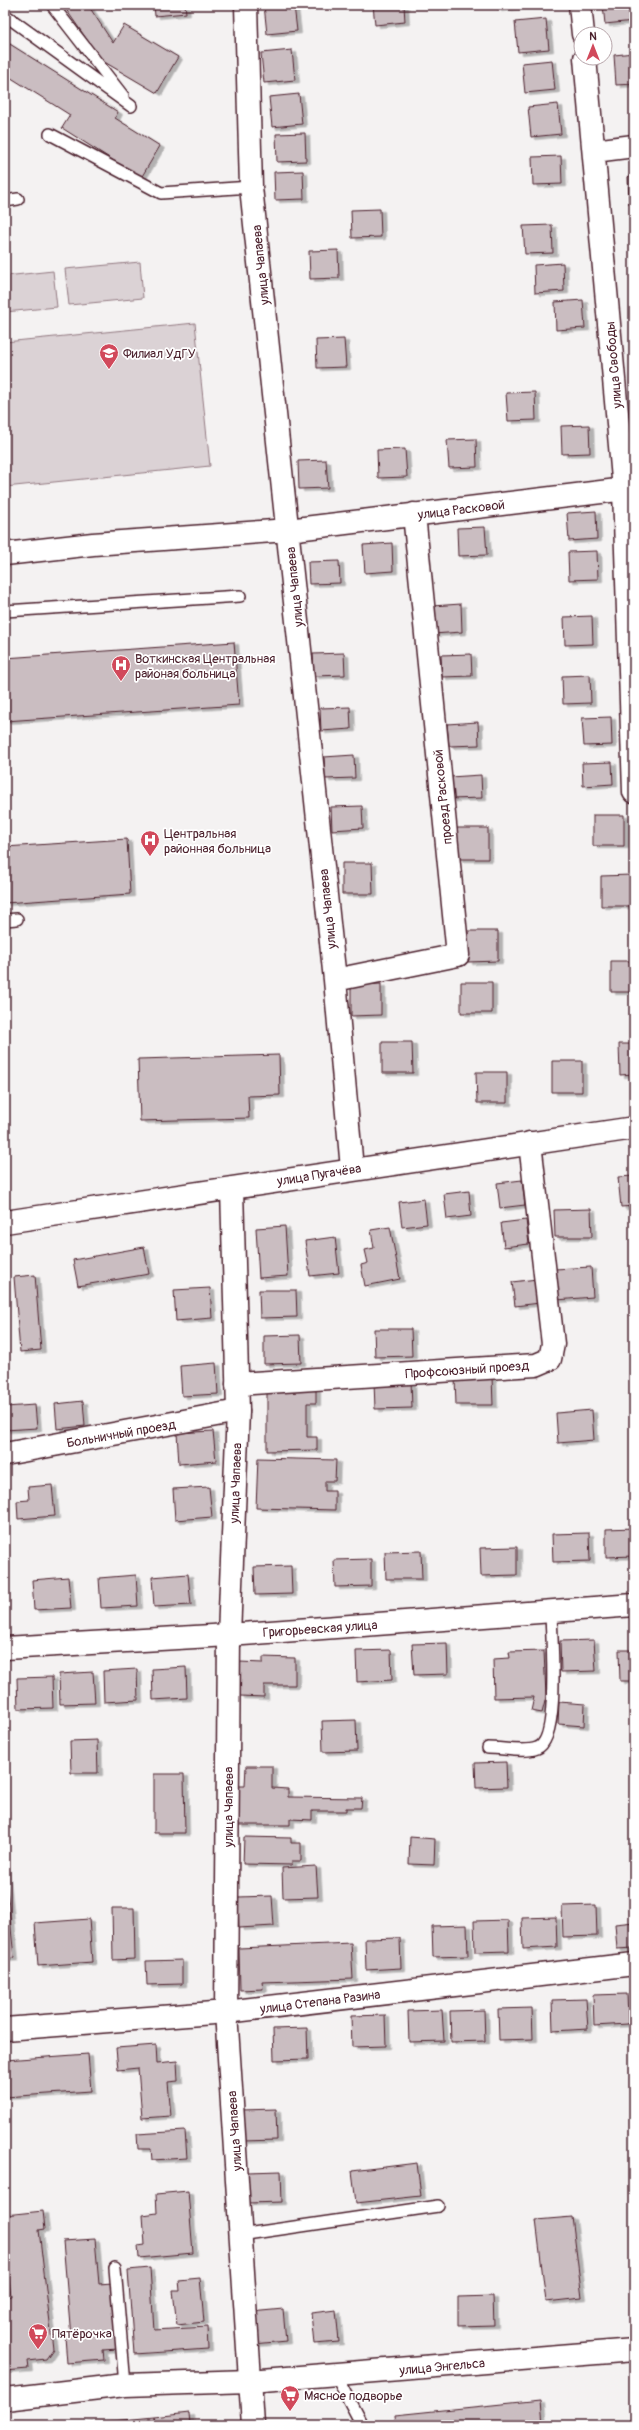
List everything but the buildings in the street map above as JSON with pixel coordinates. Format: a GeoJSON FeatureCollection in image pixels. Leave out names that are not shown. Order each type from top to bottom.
{"type":"FeatureCollection","features":[{"type":"Feature","properties":{"kind":"street","name":"улица Чапаева"},"geometry":{"type":"LineString","coordinates":[[246,5],[251,187],[335,980],[352,1168]]}},
{"type":"Feature","properties":{"kind":"street"},"geometry":{"type":"LineString","coordinates":[[580,5],[582,26]]}},
{"type":"Feature","properties":{"kind":"street","name":"улица Свободы"},"geometry":{"type":"LineString","coordinates":[[586,66],[629,489],[634,787]]}},
{"type":"Feature","properties":{"kind":"street"},"geometry":{"type":"LineString","coordinates":[[594,151],[634,146]]}},
{"type":"Feature","properties":{"kind":"street","name":"улица Расковой"},"geometry":{"type":"LineString","coordinates":[[5,554],[93,544],[288,530],[629,489]]}},
{"type":"Feature","properties":{"kind":"street","name":"проезд Расковой"},"geometry":{"type":"LineString","coordinates":[[335,980],[458,955],[414,514]]}},
{"type":"Feature","properties":{"kind":"street","name":"улица Пугачёва"},"geometry":{"type":"LineString","coordinates":[[5,1222],[232,1189],[352,1168],[634,1128]]}},
{"type":"Feature","properties":{"kind":"street","name":"Профсоюзный проезд"},"geometry":{"type":"LineString","coordinates":[[237,1384],[536,1365],[550,1359],[553,1344],[530,1143]]}},
{"type":"Feature","properties":{"kind":"street","name":"улица Чапаева"},"geometry":{"type":"LineString","coordinates":[[232,1189],[238,1411],[229,1635],[226,2012],[253,2425]]}},
{"type":"Feature","properties":{"kind":"street","name":"Больничный проезд"},"geometry":{"type":"LineString","coordinates":[[5,1454],[238,1411]]}},
{"type":"Feature","properties":{"kind":"street","name":"Григорьевская улица"},"geometry":{"type":"LineString","coordinates":[[5,1648],[229,1635],[634,1605]]}},
{"type":"Feature","properties":{"kind":"street","name":"улица Степана Разина"},"geometry":{"type":"LineString","coordinates":[[5,2029],[226,2012],[634,1964]]}},
{"type":"Feature","properties":{"kind":"street","name":"улица Энгельса"},"geometry":{"type":"LineString","coordinates":[[5,2399],[125,2385],[250,2381],[634,2350]]}},
{"type":"Feature","properties":{"kind":"lane"},"geometry":{"type":"LineString","coordinates":[[5,15],[131,106],[52,5]]}},
{"type":"Feature","properties":{"kind":"lane"},"geometry":{"type":"LineString","coordinates":[[50,134],[161,193],[251,187]]}},
{"type":"Feature","properties":{"kind":"lane"},"geometry":{"type":"LineString","coordinates":[[5,201],[18,199]]}},
{"type":"Feature","properties":{"kind":"lane"},"geometry":{"type":"LineString","coordinates":[[5,612],[240,596]]}},
{"type":"Feature","properties":{"kind":"lane"},"geometry":{"type":"LineString","coordinates":[[5,920],[18,919]]}},
{"type":"Feature","properties":{"kind":"lane"},"geometry":{"type":"LineString","coordinates":[[488,1748],[529,1749],[538,1748],[545,1743],[550,1731],[553,1710],[551,1611]]}},
{"type":"Feature","properties":{"kind":"lane"},"geometry":{"type":"LineString","coordinates":[[240,2235],[438,2206]]}},
{"type":"Feature","properties":{"kind":"lane"},"geometry":{"type":"LineString","coordinates":[[115,2268],[125,2385]]}},
{"type":"Feature","properties":{"kind":"lane"},"geometry":{"type":"LineString","coordinates":[[335,2374],[362,2425]]}},
{"type":"Feature","properties":{"kind":"shaded area"},"geometry":{"type":"Polygon","coordinates":[[[140,262],[143,298],[69,305],[65,269],[140,262]]]}},
{"type":"Feature","properties":{"kind":"shaded area"},"geometry":{"type":"Polygon","coordinates":[[[53,271],[57,307],[5,312],[5,276],[53,271]]]}},
{"type":"Feature","properties":{"kind":"shaded area"},"geometry":{"type":"Polygon","coordinates":[[[195,323],[210,466],[5,487],[5,342],[195,323]]]}},
{"type":"Feature","properties":{"kind":"place","name":"Филиал УдГУ"},"geometry":{"type":"Point","coordinates":[109,370]}},
{"type":"Feature","properties":{"kind":"place","name":"Воткинская Центральная районая больница"},"geometry":{"type":"Point","coordinates":[121,682]}},
{"type":"Feature","properties":{"kind":"place","name":"Центральная районная больница"},"geometry":{"type":"Point","coordinates":[150,857]}},
{"type":"Feature","properties":{"kind":"place","name":"Пятёрочка"},"geometry":{"type":"Point","coordinates":[38,2350]}},
{"type":"Feature","properties":{"kind":"place","name":"Мясное подворье"},"geometry":{"type":"Point","coordinates":[290,2412]}}]}
